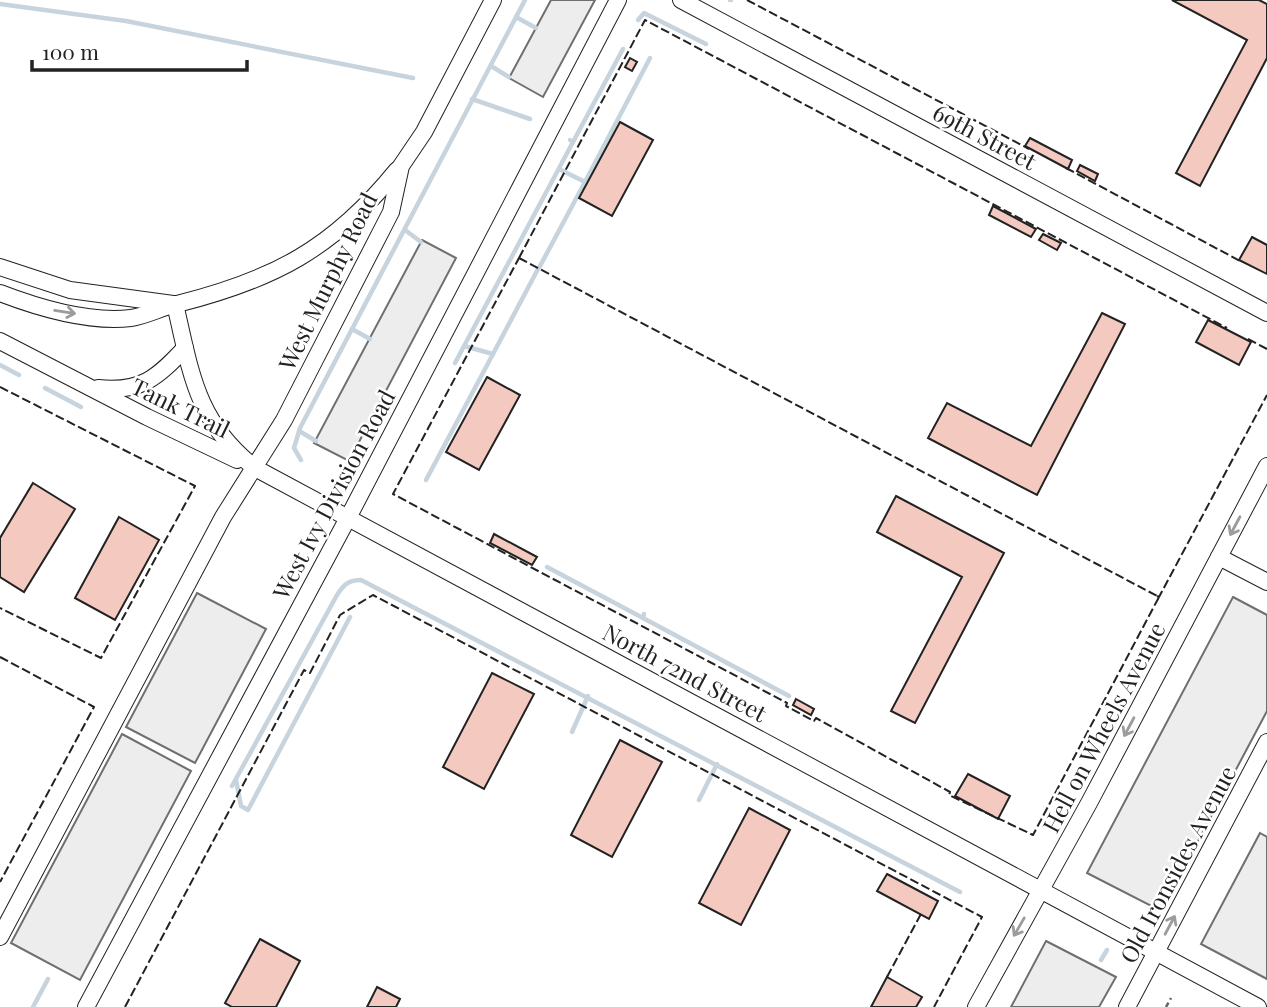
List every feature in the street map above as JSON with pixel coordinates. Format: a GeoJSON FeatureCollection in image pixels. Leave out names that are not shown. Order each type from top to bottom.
{"type":"FeatureCollection","features":[{"type":"Feature","properties":{"kind":"street","name":"West Murphy Road"},"geometry":{"type":"LineString","coordinates":[[0,937],[223,517],[284,420],[391,212],[401,166],[424,132],[494,0]]}},
{"type":"Feature","properties":{"kind":"street","name":"West Ivy Division Road"},"geometry":{"type":"LineString","coordinates":[[86,1007],[349,516],[618,0]]}},
{"type":"Feature","properties":{"kind":"street","name":"69th Street"},"geometry":{"type":"LineString","coordinates":[[681,0],[1267,313]]}},
{"type":"Feature","properties":{"kind":"street"},"geometry":{"type":"LineString","coordinates":[[0,293],[58,311],[131,318],[175,304],[221,294],[283,269],[349,221],[401,166]]}},
{"type":"Feature","properties":{"kind":"street"},"geometry":{"type":"LineString","coordinates":[[0,267],[70,290],[136,296],[175,304]]}},
{"type":"Feature","properties":{"kind":"street","name":"North 72nd Street"},"geometry":{"type":"LineString","coordinates":[[175,304],[202,406],[230,448],[255,468],[349,516],[1155,954],[1258,1007]]}},
{"type":"Feature","properties":{"kind":"street","name":"Tank Trail"},"geometry":{"type":"LineString","coordinates":[[0,341],[255,468]]}},
{"type":"Feature","properties":{"kind":"street","name":"Tank Trail"},"geometry":{"type":"LineString","coordinates":[[88,387],[113,390],[132,387],[158,377],[185,348]]}},
{"type":"Feature","properties":{"kind":"street","name":"Hell on Wheels Avenue"},"geometry":{"type":"LineString","coordinates":[[976,1007],[1041,891],[1267,466]]}},
{"type":"Feature","properties":{"kind":"street"},"geometry":{"type":"LineString","coordinates":[[1219,557],[1267,582]]}},
{"type":"Feature","properties":{"kind":"street","name":"Old Ironsides Avenue"},"geometry":{"type":"LineString","coordinates":[[1127,1007],[1267,742]]}},
{"type":"Feature","properties":{"kind":"path"},"geometry":{"type":"LineString","coordinates":[[1166,1007],[1171,998]]}},
{"type":"Feature","properties":{"kind":"shaded area"},"geometry":{"type":"Polygon","coordinates":[[[551,0],[595,0],[543,97],[509,78],[551,0]]]}},
{"type":"Feature","properties":{"kind":"shaded area"},"geometry":{"type":"Polygon","coordinates":[[[422,240],[456,258],[349,461],[314,443],[422,240]]]}},
{"type":"Feature","properties":{"kind":"shaded area"},"geometry":{"type":"Polygon","coordinates":[[[197,593],[266,629],[195,763],[126,727],[197,593]]]}},
{"type":"Feature","properties":{"kind":"shaded area"},"geometry":{"type":"Polygon","coordinates":[[[1233,597],[1267,615],[1267,711],[1161,911],[1087,873],[1233,597]]]}},
{"type":"Feature","properties":{"kind":"shaded area"},"geometry":{"type":"Polygon","coordinates":[[[122,734],[191,771],[80,980],[11,943],[122,734]]]}},
{"type":"Feature","properties":{"kind":"shaded area"},"geometry":{"type":"Polygon","coordinates":[[[1260,833],[1267,837],[1267,979],[1201,944],[1260,833]]]}},
{"type":"Feature","properties":{"kind":"shaded area"},"geometry":{"type":"Polygon","coordinates":[[[1046,941],[1116,977],[1099,1007],[1011,1007],[1046,941]]]}},
{"type":"Feature","properties":{"kind":"building"},"geometry":{"type":"Polygon","coordinates":[[[1172,0],[1259,0],[1267,4],[1267,58],[1200,186],[1176,173],[1247,40],[1172,0]]]}},
{"type":"Feature","properties":{"kind":"building"},"geometry":{"type":"Polygon","coordinates":[[[630,58],[637,62],[632,71],[625,67],[630,58]]]}},
{"type":"Feature","properties":{"kind":"building"},"geometry":{"type":"Polygon","coordinates":[[[620,122],[653,140],[612,216],[579,198],[620,122]]]}},
{"type":"Feature","properties":{"kind":"building"},"geometry":{"type":"Polygon","coordinates":[[[1030,138],[1072,160],[1068,169],[1025,146],[1030,138]]]}},
{"type":"Feature","properties":{"kind":"building"},"geometry":{"type":"Polygon","coordinates":[[[1080,165],[1098,174],[1095,181],[1077,171],[1080,165]]]}},
{"type":"Feature","properties":{"kind":"building"},"geometry":{"type":"Polygon","coordinates":[[[993,206],[1036,229],[1031,237],[989,215],[993,206]]]}},
{"type":"Feature","properties":{"kind":"building"},"geometry":{"type":"Polygon","coordinates":[[[1043,234],[1061,243],[1057,250],[1039,240],[1043,234]]]}},
{"type":"Feature","properties":{"kind":"building"},"geometry":{"type":"Polygon","coordinates":[[[1252,237],[1267,245],[1267,274],[1239,260],[1252,237]]]}},
{"type":"Feature","properties":{"kind":"building"},"geometry":{"type":"Polygon","coordinates":[[[1102,313],[1125,324],[1037,495],[928,438],[947,403],[1031,446],[1102,313]]]}},
{"type":"Feature","properties":{"kind":"building"},"geometry":{"type":"Polygon","coordinates":[[[1208,320],[1251,342],[1239,365],[1196,342],[1208,320]]]}},
{"type":"Feature","properties":{"kind":"building"},"geometry":{"type":"Polygon","coordinates":[[[487,377],[520,395],[479,470],[446,452],[487,377]]]}},
{"type":"Feature","properties":{"kind":"building"},"geometry":{"type":"Polygon","coordinates":[[[33,483],[75,509],[24,592],[0,577],[0,538],[33,483]]]}},
{"type":"Feature","properties":{"kind":"building"},"geometry":{"type":"Polygon","coordinates":[[[896,496],[1004,553],[915,723],[891,711],[962,577],[877,532],[896,496]]]}},
{"type":"Feature","properties":{"kind":"building"},"geometry":{"type":"Polygon","coordinates":[[[119,517],[159,540],[115,620],[75,598],[119,517]]]}},
{"type":"Feature","properties":{"kind":"building"},"geometry":{"type":"Polygon","coordinates":[[[494,534],[537,557],[532,565],[490,543],[494,534]]]}},
{"type":"Feature","properties":{"kind":"building"},"geometry":{"type":"Polygon","coordinates":[[[492,673],[534,694],[484,789],[443,767],[492,673]]]}},
{"type":"Feature","properties":{"kind":"building"},"geometry":{"type":"Polygon","coordinates":[[[796,699],[814,709],[811,715],[793,705],[796,699]]]}},
{"type":"Feature","properties":{"kind":"building"},"geometry":{"type":"Polygon","coordinates":[[[620,740],[662,762],[612,857],[571,835],[620,740]]]}},
{"type":"Feature","properties":{"kind":"building"},"geometry":{"type":"Polygon","coordinates":[[[968,774],[1010,796],[998,819],[955,796],[968,774]]]}},
{"type":"Feature","properties":{"kind":"building"},"geometry":{"type":"Polygon","coordinates":[[[749,808],[790,830],[741,925],[699,903],[749,808]]]}},
{"type":"Feature","properties":{"kind":"building"},"geometry":{"type":"Polygon","coordinates":[[[887,874],[938,901],[929,919],[877,891],[887,874]]]}},
{"type":"Feature","properties":{"kind":"building"},"geometry":{"type":"Polygon","coordinates":[[[260,939],[300,961],[276,1007],[232,1007],[225,1003],[260,939]]]}},
{"type":"Feature","properties":{"kind":"building"},"geometry":{"type":"Polygon","coordinates":[[[887,977],[922,997],[916,1007],[871,1007],[887,977]]]}},
{"type":"Feature","properties":{"kind":"building"},"geometry":{"type":"Polygon","coordinates":[[[377,987],[400,999],[396,1007],[367,1007],[377,987]]]}},
{"type":"Feature","properties":{"kind":"waterway"},"geometry":{"type":"LineString","coordinates":[[301,460],[294,448],[300,428],[525,0]]}},
{"type":"Feature","properties":{"kind":"waterway"},"geometry":{"type":"LineString","coordinates":[[0,4],[126,21],[413,78]]}},
{"type":"Feature","properties":{"kind":"waterway"},"geometry":{"type":"LineString","coordinates":[[638,20],[644,13],[706,44]]}},
{"type":"Feature","properties":{"kind":"waterway"},"geometry":{"type":"LineString","coordinates":[[516,17],[536,28]]}},
{"type":"Feature","properties":{"kind":"waterway"},"geometry":{"type":"LineString","coordinates":[[570,140],[573,142],[623,49]]}},
{"type":"Feature","properties":{"kind":"waterway"},"geometry":{"type":"LineString","coordinates":[[585,182],[650,58]]}},
{"type":"Feature","properties":{"kind":"waterway"},"geometry":{"type":"LineString","coordinates":[[491,66],[509,77]]}},
{"type":"Feature","properties":{"kind":"waterway"},"geometry":{"type":"LineString","coordinates":[[472,99],[530,119]]}},
{"type":"Feature","properties":{"kind":"waterway"},"geometry":{"type":"LineString","coordinates":[[455,363],[573,142]]}},
{"type":"Feature","properties":{"kind":"waterway"},"geometry":{"type":"LineString","coordinates":[[539,268],[585,182],[559,169]]}},
{"type":"Feature","properties":{"kind":"waterway"},"geometry":{"type":"LineString","coordinates":[[405,230],[421,242]]}},
{"type":"Feature","properties":{"kind":"waterway"},"geometry":{"type":"LineString","coordinates":[[493,354],[538,269]]}},
{"type":"Feature","properties":{"kind":"waterway"},"geometry":{"type":"LineString","coordinates":[[352,329],[370,339]]}},
{"type":"Feature","properties":{"kind":"waterway"},"geometry":{"type":"LineString","coordinates":[[426,480],[493,354],[464,346]]}},
{"type":"Feature","properties":{"kind":"waterway"},"geometry":{"type":"LineString","coordinates":[[0,365],[19,375]]}},
{"type":"Feature","properties":{"kind":"waterway"},"geometry":{"type":"LineString","coordinates":[[45,388],[81,407]]}},
{"type":"Feature","properties":{"kind":"waterway"},"geometry":{"type":"LineString","coordinates":[[299,431],[316,441]]}},
{"type":"Feature","properties":{"kind":"waterway"},"geometry":{"type":"LineString","coordinates":[[547,567],[643,618],[644,614]]}},
{"type":"Feature","properties":{"kind":"waterway"},"geometry":{"type":"LineString","coordinates":[[232,786],[337,595],[347,583],[361,580],[960,892]]}},
{"type":"Feature","properties":{"kind":"waterway"},"geometry":{"type":"LineString","coordinates":[[236,780],[241,806],[248,810],[350,617]]}},
{"type":"Feature","properties":{"kind":"waterway"},"geometry":{"type":"LineString","coordinates":[[643,618],[789,696]]}},
{"type":"Feature","properties":{"kind":"waterway"},"geometry":{"type":"LineString","coordinates":[[572,732],[588,696]]}},
{"type":"Feature","properties":{"kind":"waterway"},"geometry":{"type":"LineString","coordinates":[[699,800],[717,764]]}},
{"type":"Feature","properties":{"kind":"waterway"},"geometry":{"type":"LineString","coordinates":[[1101,960],[1107,950]]}},
{"type":"Feature","properties":{"kind":"waterway"},"geometry":{"type":"LineString","coordinates":[[33,1007],[48,979]]}},
{"type":"Feature","properties":{"kind":"fence"},"geometry":{"type":"LineString","coordinates":[[747,0],[1029,149]]}},
{"type":"Feature","properties":{"kind":"fence"},"geometry":{"type":"LineString","coordinates":[[519,258],[645,20],[1227,328]]}},
{"type":"Feature","properties":{"kind":"fence"},"geometry":{"type":"LineString","coordinates":[[1066,168],[1242,262]]}},
{"type":"Feature","properties":{"kind":"fence"},"geometry":{"type":"LineString","coordinates":[[519,258],[1159,597],[1033,835],[949,795],[950,792],[816,718],[814,721],[786,706],[787,703],[393,494],[519,258]]}},
{"type":"Feature","properties":{"kind":"fence"},"geometry":{"type":"LineString","coordinates":[[1248,339],[1267,349]]}},
{"type":"Feature","properties":{"kind":"fence"},"geometry":{"type":"LineString","coordinates":[[0,387],[195,486],[101,658],[0,608]]}},
{"type":"Feature","properties":{"kind":"fence"},"geometry":{"type":"LineString","coordinates":[[1157,596],[1159,597],[1267,395]]}},
{"type":"Feature","properties":{"kind":"fence"},"geometry":{"type":"LineString","coordinates":[[125,1007],[304,670],[310,673],[340,615],[373,595],[982,917],[934,1007]]}},
{"type":"Feature","properties":{"kind":"fence"},"geometry":{"type":"LineString","coordinates":[[0,657],[94,707],[0,882]]}},
{"type":"Feature","properties":{"kind":"fence"},"geometry":{"type":"LineString","coordinates":[[887,977],[921,914]]}}]}
